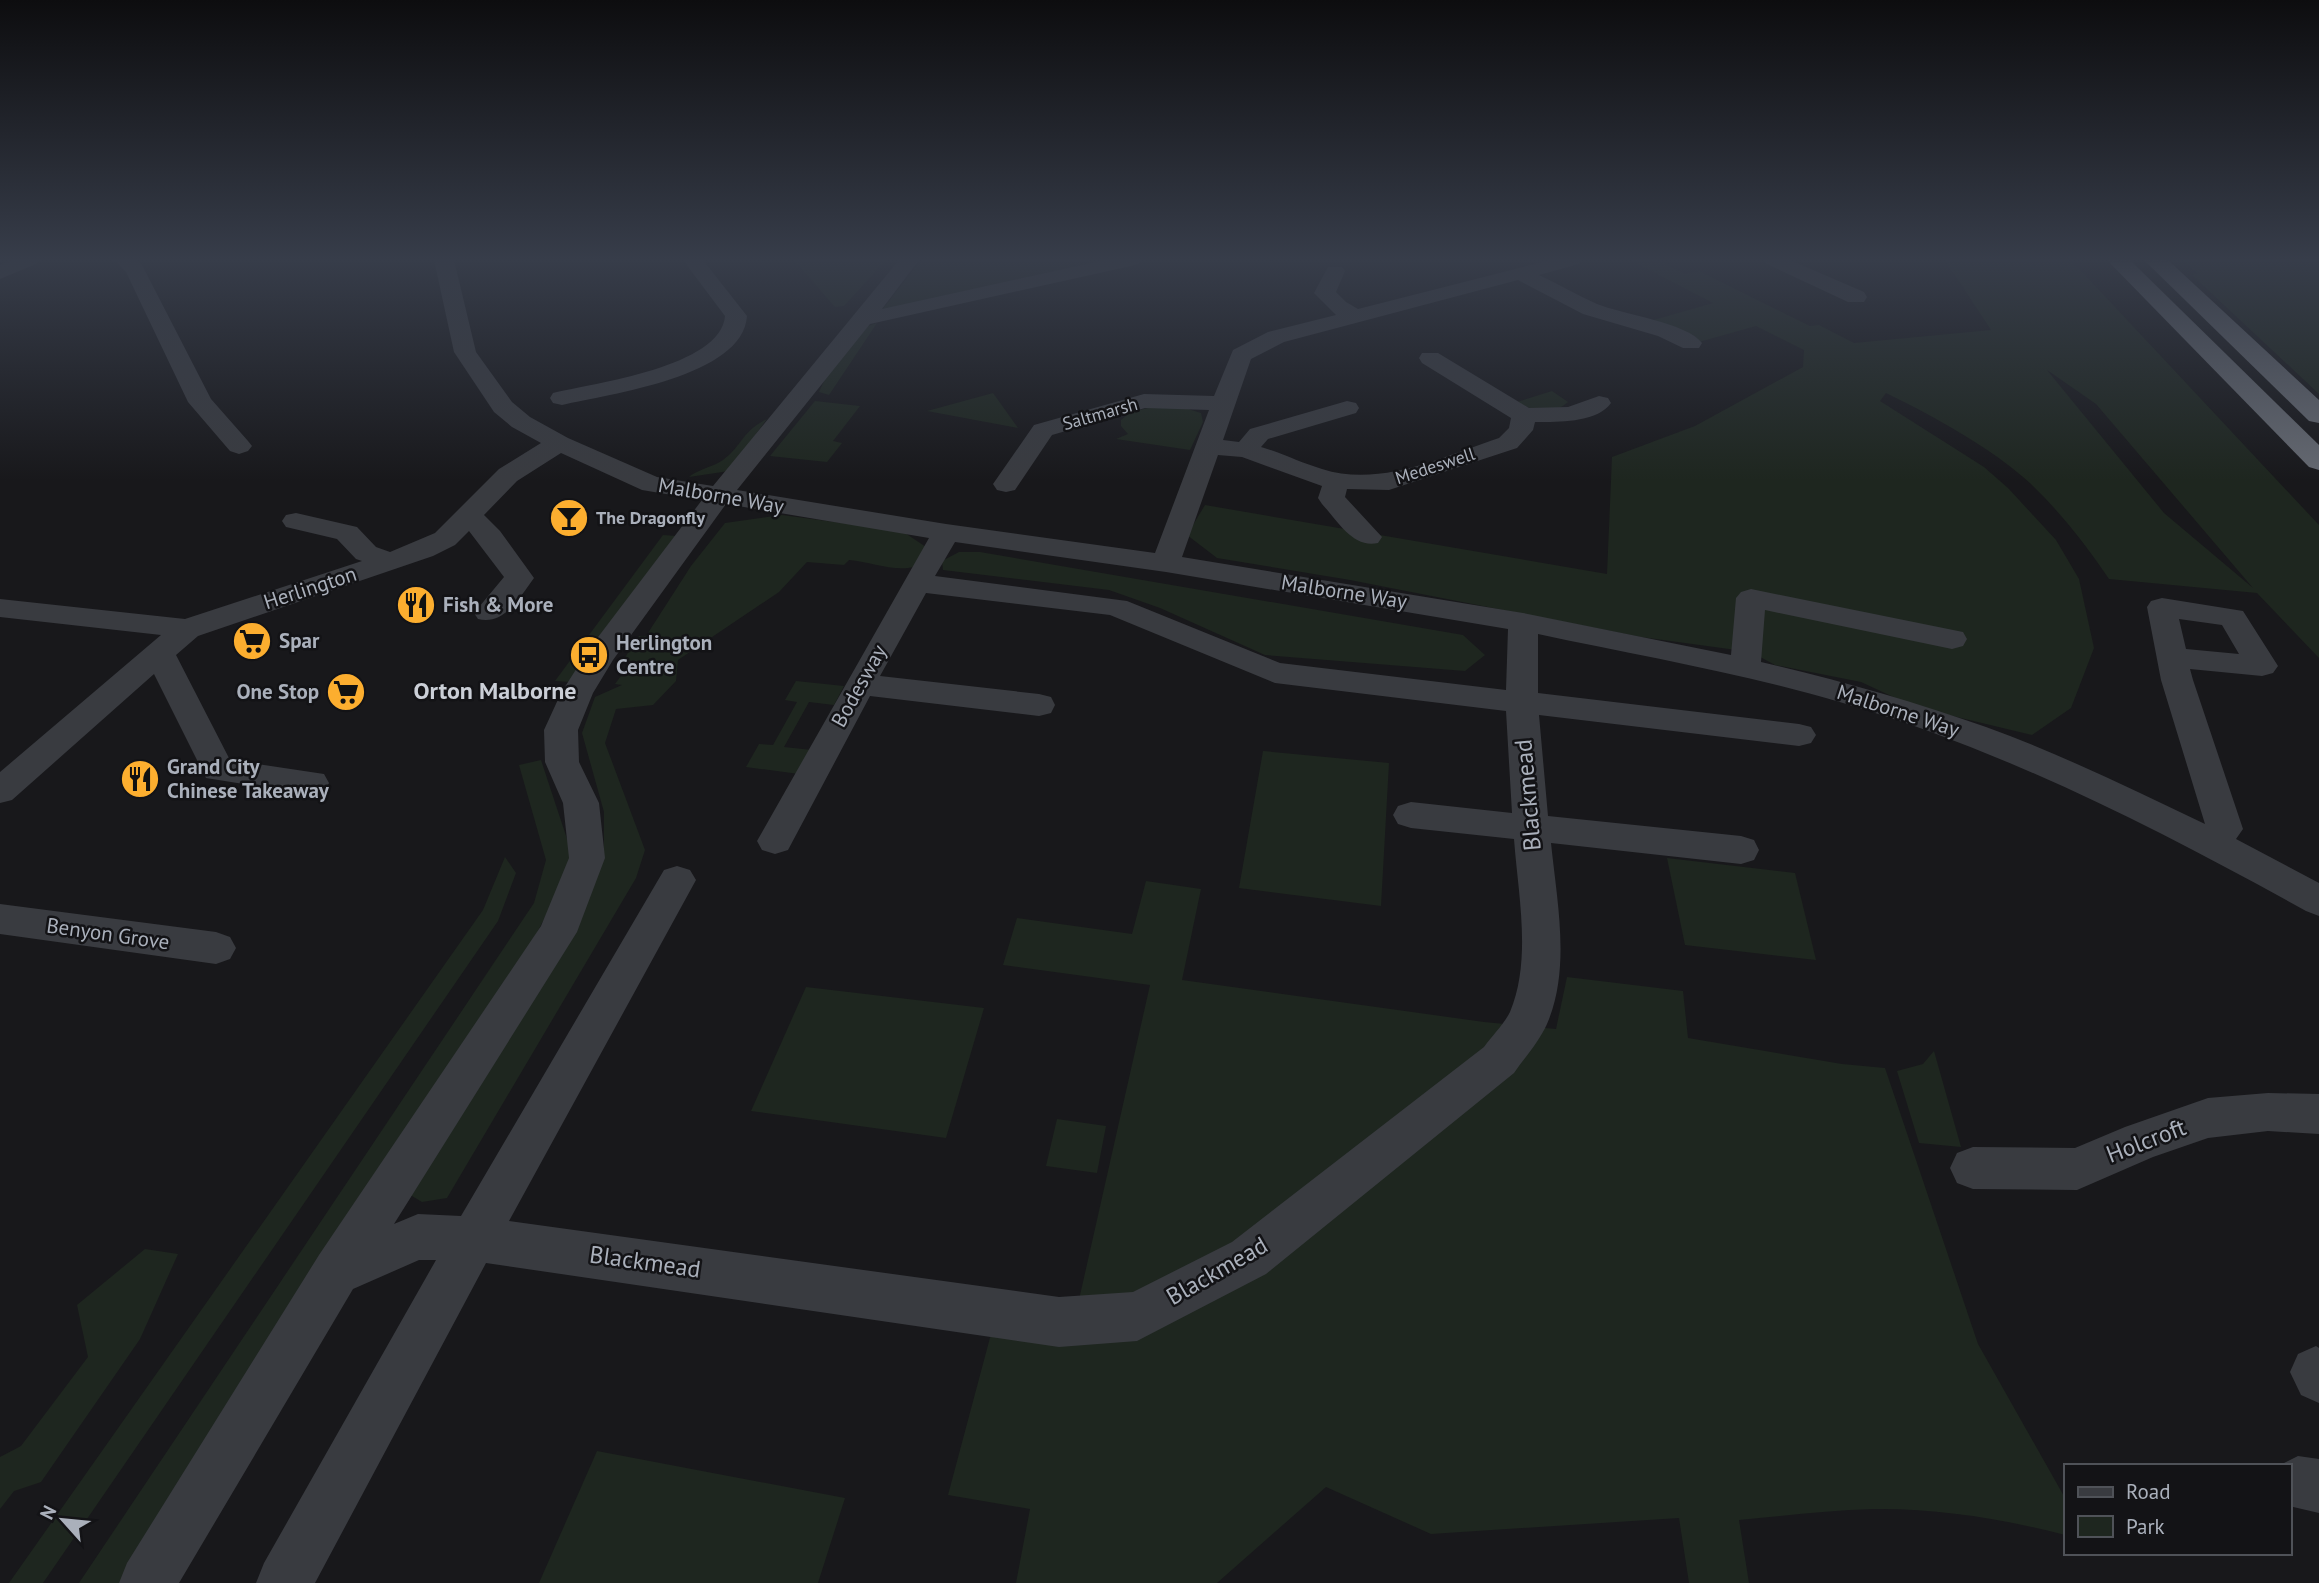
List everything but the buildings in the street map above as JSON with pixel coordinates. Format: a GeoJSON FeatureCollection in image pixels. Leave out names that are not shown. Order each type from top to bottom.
{"type":"FeatureCollection","features":[{"type":"Feature","properties":{"kind":"highway"},"geometry":{"type":"LineString","coordinates":[[2192,334],[2319,461]]}},
{"type":"Feature","properties":{"kind":"highway"},"geometry":{"type":"LineString","coordinates":[[2233,334],[2319,415]]}},
{"type":"Feature","properties":{"kind":"street"},"geometry":{"type":"LineString","coordinates":[[165,334],[200,402],[239,446]]}},
{"type":"Feature","properties":{"kind":"street","name":"Malborne Way"},"geometry":{"type":"LineString","coordinates":[[461,334],[465,352],[503,407],[521,422],[559,443],[651,484],[946,532],[1166,563],[1523,622],[1851,694],[1976,736],[2092,785],[2209,841],[2319,901]]}},
{"type":"Feature","properties":{"kind":"street"},"geometry":{"type":"LineString","coordinates":[[562,398],[597,398],[678,369],[708,355],[731,334]]}},
{"type":"Feature","properties":{"kind":"street"},"geometry":{"type":"LineString","coordinates":[[147,1583],[336,1272],[558,932],[587,858],[581,803],[562,762],[561,730],[592,668],[718,497],[849,334]]}},
{"type":"Feature","properties":{"kind":"street"},"geometry":{"type":"LineString","coordinates":[[1166,563],[1241,355],[1288,334]]}},
{"type":"Feature","properties":{"kind":"street"},"geometry":{"type":"LineString","coordinates":[[1672,334],[1691,343]]}},
{"type":"Feature","properties":{"kind":"street"},"geometry":{"type":"LineString","coordinates":[[1430,358],[1524,415],[1572,414],[1599,403]]}},
{"type":"Feature","properties":{"kind":"street","name":"Saltmarsh"},"geometry":{"type":"LineString","coordinates":[[1006,484],[1043,430],[1144,401],[1223,403]]}},
{"type":"Feature","properties":{"kind":"street"},"geometry":{"type":"LineString","coordinates":[[1245,450],[1259,434],[1348,408]]}},
{"type":"Feature","properties":{"kind":"street","name":"Medeswell"},"geometry":{"type":"LineString","coordinates":[[1207,446],[1245,450],[1281,461],[1317,477],[1389,482],[1508,443],[1521,430],[1524,415]]}},
{"type":"Feature","properties":{"kind":"street","name":"Herlington"},"geometry":{"type":"LineString","coordinates":[[0,791],[187,629],[422,550],[445,538],[508,475],[559,443]]}},
{"type":"Feature","properties":{"kind":"street"},"geometry":{"type":"LineString","coordinates":[[1338,480],[1331,498],[1368,537]]}},
{"type":"Feature","properties":{"kind":"street"},"geometry":{"type":"LineString","coordinates":[[469,515],[490,537],[519,578],[489,613]]}},
{"type":"Feature","properties":{"kind":"street"},"geometry":{"type":"LineString","coordinates":[[296,521],[347,533],[366,553],[390,561]]}},
{"type":"Feature","properties":{"kind":"street","name":"Bodesway"},"geometry":{"type":"LineString","coordinates":[[775,841],[946,532]]}},
{"type":"Feature","properties":{"kind":"street"},"geometry":{"type":"LineString","coordinates":[[917,583],[1116,607],[1275,673],[1799,735]]}},
{"type":"Feature","properties":{"kind":"street"},"geometry":{"type":"LineString","coordinates":[[1745,669],[1751,598],[1952,639]]}},
{"type":"Feature","properties":{"kind":"street"},"geometry":{"type":"LineString","coordinates":[[0,608],[187,629]]}},
{"type":"Feature","properties":{"kind":"street","name":"Blackmead"},"geometry":{"type":"LineString","coordinates":[[336,1272],[418,1237],[474,1239],[1059,1322],[1137,1316],[1249,1258],[1499,1060],[1527,1022],[1539,984],[1539,925],[1521,701],[1523,622]]}},
{"type":"Feature","properties":{"kind":"street"},"geometry":{"type":"LineString","coordinates":[[159,653],[218,770],[312,783]]}},
{"type":"Feature","properties":{"kind":"street"},"geometry":{"type":"LineString","coordinates":[[2172,657],[2225,829],[2209,841]]}},
{"type":"Feature","properties":{"kind":"street"},"geometry":{"type":"LineString","coordinates":[[860,684],[1039,705]]}},
{"type":"Feature","properties":{"kind":"street"},"geometry":{"type":"LineString","coordinates":[[1411,815],[1741,850]]}},
{"type":"Feature","properties":{"kind":"street"},"geometry":{"type":"LineString","coordinates":[[285,1583],[474,1239],[677,880]]}},
{"type":"Feature","properties":{"kind":"street","name":"Benyon Grove"},"geometry":{"type":"LineString","coordinates":[[0,919],[216,948]]}},
{"type":"Feature","properties":{"kind":"street","name":"Holcroft"},"geometry":{"type":"LineString","coordinates":[[1973,1168],[2077,1169],[2141,1141],[2208,1118],[2268,1112],[2319,1114]]}},
{"type":"Feature","properties":{"kind":"green space"},"geometry":{"type":"Polygon","coordinates":[[[860,334],[870,334],[829,395],[819,392],[825,379],[860,334]]]}},
{"type":"Feature","properties":{"kind":"green space"},"geometry":{"type":"Polygon","coordinates":[[[1674,334],[1728,334],[1692,344],[1674,334]]]}},
{"type":"Feature","properties":{"kind":"green space"},"geometry":{"type":"Polygon","coordinates":[[[1772,334],[1836,334],[1854,343],[1950,334],[2140,334],[2319,525],[2319,658],[2257,593],[2109,579],[2063,518],[2016,471],[1962,434],[1886,393],[1880,401],[1984,467],[2008,488],[2056,540],[2079,579],[2094,648],[2071,708],[2032,735],[1915,707],[1861,682],[1775,665],[1751,652],[1641,637],[1350,580],[1217,558],[1187,535],[1205,505],[1607,574],[1612,457],[1695,426],[1803,367],[1804,350],[1772,334]],[[2047,370],[2164,513],[2253,588],[2096,404],[2047,370]]]}},
{"type":"Feature","properties":{"kind":"green space"},"geometry":{"type":"Polygon","coordinates":[[[2255,334],[2319,334],[2319,394],[2255,334]]]}},
{"type":"Feature","properties":{"kind":"green space"},"geometry":{"type":"Polygon","coordinates":[[[1552,391],[1568,402],[1556,409],[1542,411],[1517,402],[1552,391]]]}},
{"type":"Feature","properties":{"kind":"green space"},"geometry":{"type":"Polygon","coordinates":[[[993,393],[1018,428],[927,411],[993,393]]]}},
{"type":"Feature","properties":{"kind":"green space"},"geometry":{"type":"Polygon","coordinates":[[[815,401],[860,406],[833,441],[842,443],[827,462],[770,456],[815,401]]]}},
{"type":"Feature","properties":{"kind":"green space"},"geometry":{"type":"Polygon","coordinates":[[[1148,408],[1185,408],[1201,413],[1203,422],[1190,450],[1116,439],[1128,434],[1121,426],[1121,420],[1131,412],[1148,408]]]}},
{"type":"Feature","properties":{"kind":"green space"},"geometry":{"type":"Polygon","coordinates":[[[767,419],[729,471],[689,477],[723,460],[752,428],[767,419]]]}},
{"type":"Feature","properties":{"kind":"green space"},"geometry":{"type":"Polygon","coordinates":[[[782,515],[902,531],[926,547],[917,566],[909,568],[892,568],[849,560],[844,565],[807,562],[779,592],[678,660],[676,681],[653,705],[616,709],[605,743],[645,850],[636,878],[447,1198],[422,1202],[407,1193],[580,915],[604,847],[604,812],[582,733],[595,697],[622,685],[615,684],[630,664],[624,659],[639,636],[646,636],[691,566],[725,523],[782,515]]]}},
{"type":"Feature","properties":{"kind":"green space"},"geometry":{"type":"Polygon","coordinates":[[[663,535],[677,536],[570,682],[555,681],[663,535]]]}},
{"type":"Feature","properties":{"kind":"green space"},"geometry":{"type":"Polygon","coordinates":[[[959,552],[980,552],[1463,635],[1485,655],[1465,671],[1265,655],[1160,608],[1109,590],[943,570],[942,561],[959,552]]]}},
{"type":"Feature","properties":{"kind":"green space"},"geometry":{"type":"Polygon","coordinates":[[[796,681],[844,686],[834,705],[809,702],[784,747],[812,750],[799,774],[746,767],[759,744],[773,745],[797,702],[785,700],[796,681]]]}},
{"type":"Feature","properties":{"kind":"green space"},"geometry":{"type":"Polygon","coordinates":[[[1263,751],[1389,763],[1381,906],[1239,888],[1263,751]]]}},
{"type":"Feature","properties":{"kind":"green space"},"geometry":{"type":"Polygon","coordinates":[[[541,760],[571,851],[572,865],[527,952],[121,1583],[79,1583],[534,903],[546,860],[519,765],[541,760]]]}},
{"type":"Feature","properties":{"kind":"green space"},"geometry":{"type":"Polygon","coordinates":[[[505,857],[516,873],[498,921],[43,1583],[9,1583],[483,910],[505,857]]]}},
{"type":"Feature","properties":{"kind":"green space"},"geometry":{"type":"Polygon","coordinates":[[[1667,858],[1795,873],[1816,960],[1685,945],[1667,858]]]}},
{"type":"Feature","properties":{"kind":"green space"},"geometry":{"type":"Polygon","coordinates":[[[1146,881],[1201,889],[1182,980],[1484,1022],[1556,1029],[1567,977],[1683,991],[1688,1038],[1842,1064],[1885,1068],[1978,1344],[2064,1496],[2064,1535],[2018,1524],[1922,1510],[1873,1509],[1739,1520],[1749,1583],[1689,1583],[1679,1518],[1431,1534],[1326,1487],[1217,1583],[1016,1583],[1030,1509],[948,1495],[995,1319],[1076,1313],[1150,985],[1003,965],[1017,918],[1132,934],[1146,881]]]}},
{"type":"Feature","properties":{"kind":"green space"},"geometry":{"type":"Polygon","coordinates":[[[806,987],[984,1008],[946,1138],[751,1111],[806,987]]]}},
{"type":"Feature","properties":{"kind":"green space"},"geometry":{"type":"Polygon","coordinates":[[[1934,1051],[1961,1147],[1919,1143],[1897,1071],[1923,1064],[1934,1051]]]}},
{"type":"Feature","properties":{"kind":"green space"},"geometry":{"type":"Polygon","coordinates":[[[1057,1119],[1106,1126],[1097,1173],[1046,1166],[1057,1119]]]}},
{"type":"Feature","properties":{"kind":"green space"},"geometry":{"type":"Polygon","coordinates":[[[145,1249],[178,1254],[140,1339],[41,1482],[14,1491],[0,1509],[0,1457],[21,1446],[88,1357],[77,1305],[145,1249]]]}},
{"type":"Feature","properties":{"kind":"green space"},"geometry":{"type":"Polygon","coordinates":[[[597,1451],[845,1498],[818,1583],[539,1583],[597,1451]]]}},
{"type":"Feature","properties":{"kind":"place","name":"The Dragonfly"},"geometry":{"type":"Point","coordinates":[569,518]}},
{"type":"Feature","properties":{"kind":"place","name":"Fish & More"},"geometry":{"type":"Point","coordinates":[416,605]}},
{"type":"Feature","properties":{"kind":"place","name":"Spar"},"geometry":{"type":"Point","coordinates":[252,641]}},
{"type":"Feature","properties":{"kind":"place","name":"Herlington Centre"},"geometry":{"type":"Point","coordinates":[589,655]}},
{"type":"Feature","properties":{"kind":"place","name":"One Stop"},"geometry":{"type":"Point","coordinates":[346,692]}},
{"type":"Feature","properties":{"kind":"place","name":"Grand City Chinese Takeaway"},"geometry":{"type":"Point","coordinates":[140,779]}},
{"type":"Feature","properties":{"kind":"district","name":"Orton Malborne"},"geometry":{"type":"Point","coordinates":[495,691]}}]}
